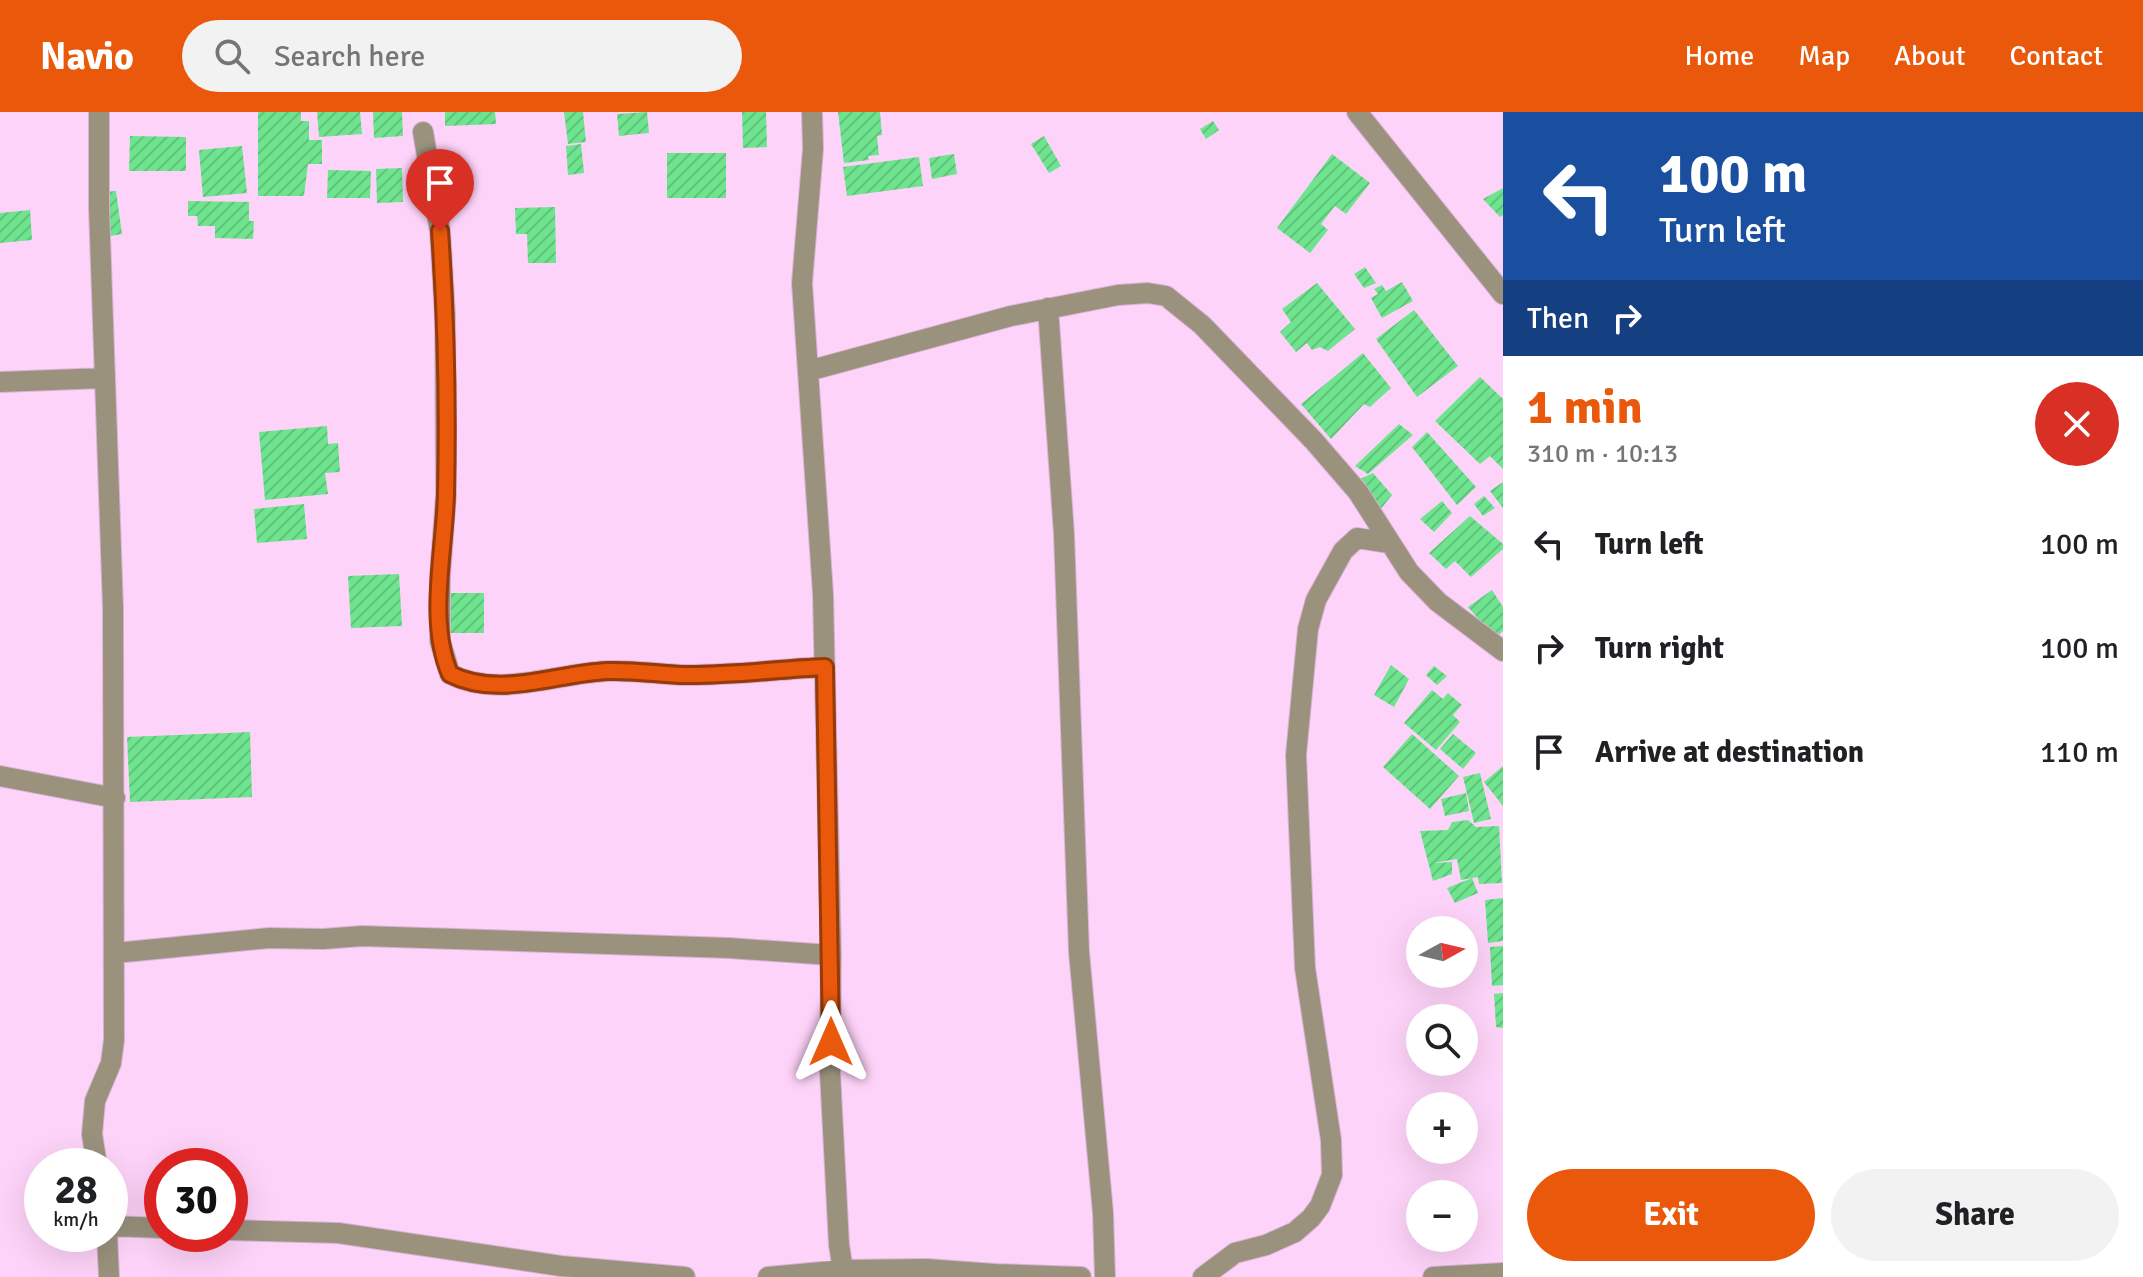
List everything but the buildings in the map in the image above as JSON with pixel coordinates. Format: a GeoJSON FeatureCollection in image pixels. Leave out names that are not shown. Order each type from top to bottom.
{"type":"FeatureCollection","features":[{"type":"Feature","properties":{"kind":"street"},"geometry":{"type":"LineString","coordinates":[[94,1148],[92,1134],[95,1101],[111,1063],[114,1040],[115,953],[113,608],[99,208],[99,112]]}},
{"type":"Feature","properties":{"kind":"street"},"geometry":{"type":"LineString","coordinates":[[812,112],[813,149],[802,283],[823,594],[831,955],[830,1072],[843,1270]]}},
{"type":"Feature","properties":{"kind":"street"},"geometry":{"type":"LineString","coordinates":[[1357,112],[1503,294]]}},
{"type":"Feature","properties":{"kind":"street"},"geometry":{"type":"LineString","coordinates":[[423,132],[440,231],[445,315],[446,494],[440,577],[440,641],[450,674],[468,683],[495,684],[606,671],[683,675],[825,667]]}},
{"type":"Feature","properties":{"kind":"street"},"geometry":{"type":"LineString","coordinates":[[808,371],[1048,308],[1118,295],[1148,293],[1166,296],[1202,325],[1314,441],[1358,492],[1409,572],[1438,602],[1503,651]]}},
{"type":"Feature","properties":{"kind":"street"},"geometry":{"type":"LineString","coordinates":[[1048,308],[1064,534],[1079,952],[1103,1213],[1105,1277]]}},
{"type":"Feature","properties":{"kind":"street"},"geometry":{"type":"LineString","coordinates":[[0,382],[105,378]]}},
{"type":"Feature","properties":{"kind":"street"},"geometry":{"type":"LineString","coordinates":[[1203,1277],[1235,1253],[1266,1245],[1295,1232],[1320,1206],[1332,1175],[1331,1140],[1305,968],[1297,741],[1308,629],[1316,600],[1352,540],[1365,537],[1389,543]]}},
{"type":"Feature","properties":{"kind":"street"},"geometry":{"type":"LineString","coordinates":[[0,776],[115,798]]}},
{"type":"Feature","properties":{"kind":"street"},"geometry":{"type":"LineString","coordinates":[[115,953],[269,938],[362,936],[831,955]]}},
{"type":"Feature","properties":{"kind":"street"},"geometry":{"type":"LineString","coordinates":[[248,1230],[338,1233],[561,1266],[685,1277]]}},
{"type":"Feature","properties":{"kind":"street"},"geometry":{"type":"LineString","coordinates":[[108,1252],[109,1277]]}},
{"type":"Feature","properties":{"kind":"street"},"geometry":{"type":"LineString","coordinates":[[768,1277],[843,1270],[926,1269],[995,1276],[1081,1277]]}},
{"type":"Feature","properties":{"kind":"street"},"geometry":{"type":"LineString","coordinates":[[1433,1277],[1503,1273]]}},
{"type":"Feature","properties":{"kind":"route"},"geometry":{"type":"LineString","coordinates":[[440,231],[445,315],[446,494],[440,577],[440,641],[450,674],[468,683],[495,684],[606,671],[683,675],[825,667],[831,1042]]}}]}
